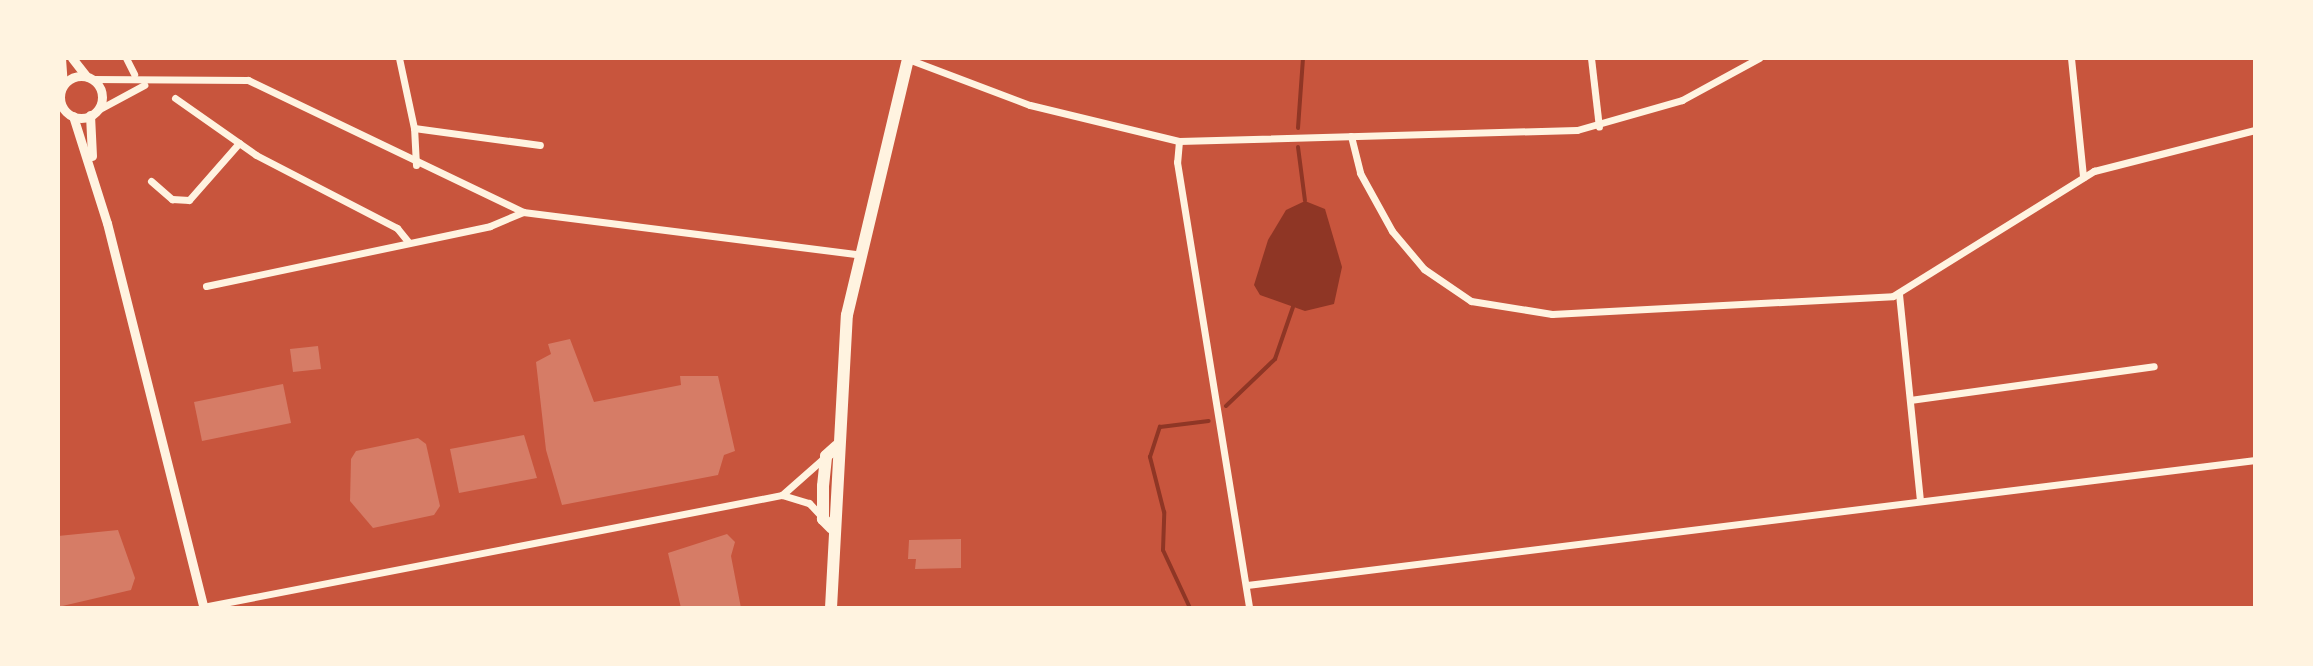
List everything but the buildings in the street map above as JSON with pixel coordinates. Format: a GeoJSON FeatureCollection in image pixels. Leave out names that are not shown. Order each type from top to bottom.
{"type":"FeatureCollection","features":[{"type":"Feature","properties":{"kind":"main road"},"geometry":{"type":"LineString","coordinates":[[827,523],[841,520],[843,457],[837,446],[857,254],[908,58]]}},
{"type":"Feature","properties":{"kind":"main road"},"geometry":{"type":"LineString","coordinates":[[831,608],[826,456],[837,446]]}},
{"type":"Feature","properties":{"kind":"street"},"geometry":{"type":"LineString","coordinates":[[61,58],[61,104],[73,116],[97,187],[204,607],[782,495],[809,503],[827,523]]}},
{"type":"Feature","properties":{"kind":"street"},"geometry":{"type":"LineString","coordinates":[[72,58],[101,91],[93,113],[97,187]]}},
{"type":"Feature","properties":{"kind":"street"},"geometry":{"type":"LineString","coordinates":[[126,58],[134,74]]}},
{"type":"Feature","properties":{"kind":"street"},"geometry":{"type":"LineString","coordinates":[[399,58],[414,128],[416,165]]}},
{"type":"Feature","properties":{"kind":"street"},"geometry":{"type":"LineString","coordinates":[[908,58],[1030,105],[1179,141],[1599,127],[1682,100],[1759,58]]}},
{"type":"Feature","properties":{"kind":"street"},"geometry":{"type":"LineString","coordinates":[[1591,58],[1599,127]]}},
{"type":"Feature","properties":{"kind":"street"},"geometry":{"type":"LineString","coordinates":[[2071,58],[2083,177]]}},
{"type":"Feature","properties":{"kind":"street"},"geometry":{"type":"LineString","coordinates":[[63,85],[89,78],[154,82],[209,75],[262,83],[416,165],[523,212],[857,254]]}},
{"type":"Feature","properties":{"kind":"street"},"geometry":{"type":"LineString","coordinates":[[73,116],[93,113],[154,82]]}},
{"type":"Feature","properties":{"kind":"street"},"geometry":{"type":"LineString","coordinates":[[175,98],[239,143],[397,228],[409,243]]}},
{"type":"Feature","properties":{"kind":"street"},"geometry":{"type":"LineString","coordinates":[[414,128],[540,145]]}},
{"type":"Feature","properties":{"kind":"street"},"geometry":{"type":"LineString","coordinates":[[1351,136],[1354,162],[1392,231],[1434,278],[1490,307],[1552,314],[1899,294],[2083,177],[2144,154],[2255,130]]}},
{"type":"Feature","properties":{"kind":"street"},"geometry":{"type":"LineString","coordinates":[[1179,141],[1177,162],[1249,608]]}},
{"type":"Feature","properties":{"kind":"street"},"geometry":{"type":"LineString","coordinates":[[151,181],[172,199],[189,200],[239,143]]}},
{"type":"Feature","properties":{"kind":"street"},"geometry":{"type":"LineString","coordinates":[[206,286],[490,226],[523,212]]}},
{"type":"Feature","properties":{"kind":"street"},"geometry":{"type":"LineString","coordinates":[[1899,294],[1920,499]]}},
{"type":"Feature","properties":{"kind":"street"},"geometry":{"type":"LineString","coordinates":[[1910,400],[2154,366]]}},
{"type":"Feature","properties":{"kind":"street"},"geometry":{"type":"LineString","coordinates":[[782,495],[826,456]]}},
{"type":"Feature","properties":{"kind":"street"},"geometry":{"type":"LineString","coordinates":[[1247,585],[1920,499],[2255,460]]}},
{"type":"Feature","properties":{"kind":"shaded area"},"geometry":{"type":"Polygon","coordinates":[[[1305,201],[1325,209],[1342,267],[1334,304],[1305,311],[1260,295],[1254,285],[1268,240],[1286,210],[1305,201]]]}},
{"type":"Feature","properties":{"kind":"waterway"},"geometry":{"type":"LineString","coordinates":[[1298,128],[1303,58]]}},
{"type":"Feature","properties":{"kind":"waterway"},"geometry":{"type":"LineString","coordinates":[[1298,147],[1305,201]]}},
{"type":"Feature","properties":{"kind":"waterway"},"geometry":{"type":"LineString","coordinates":[[1226,406],[1275,359],[1293,307]]}},
{"type":"Feature","properties":{"kind":"waterway"},"geometry":{"type":"LineString","coordinates":[[1190,608],[1163,550],[1164,512],[1150,457],[1160,427],[1209,421]]}}]}
